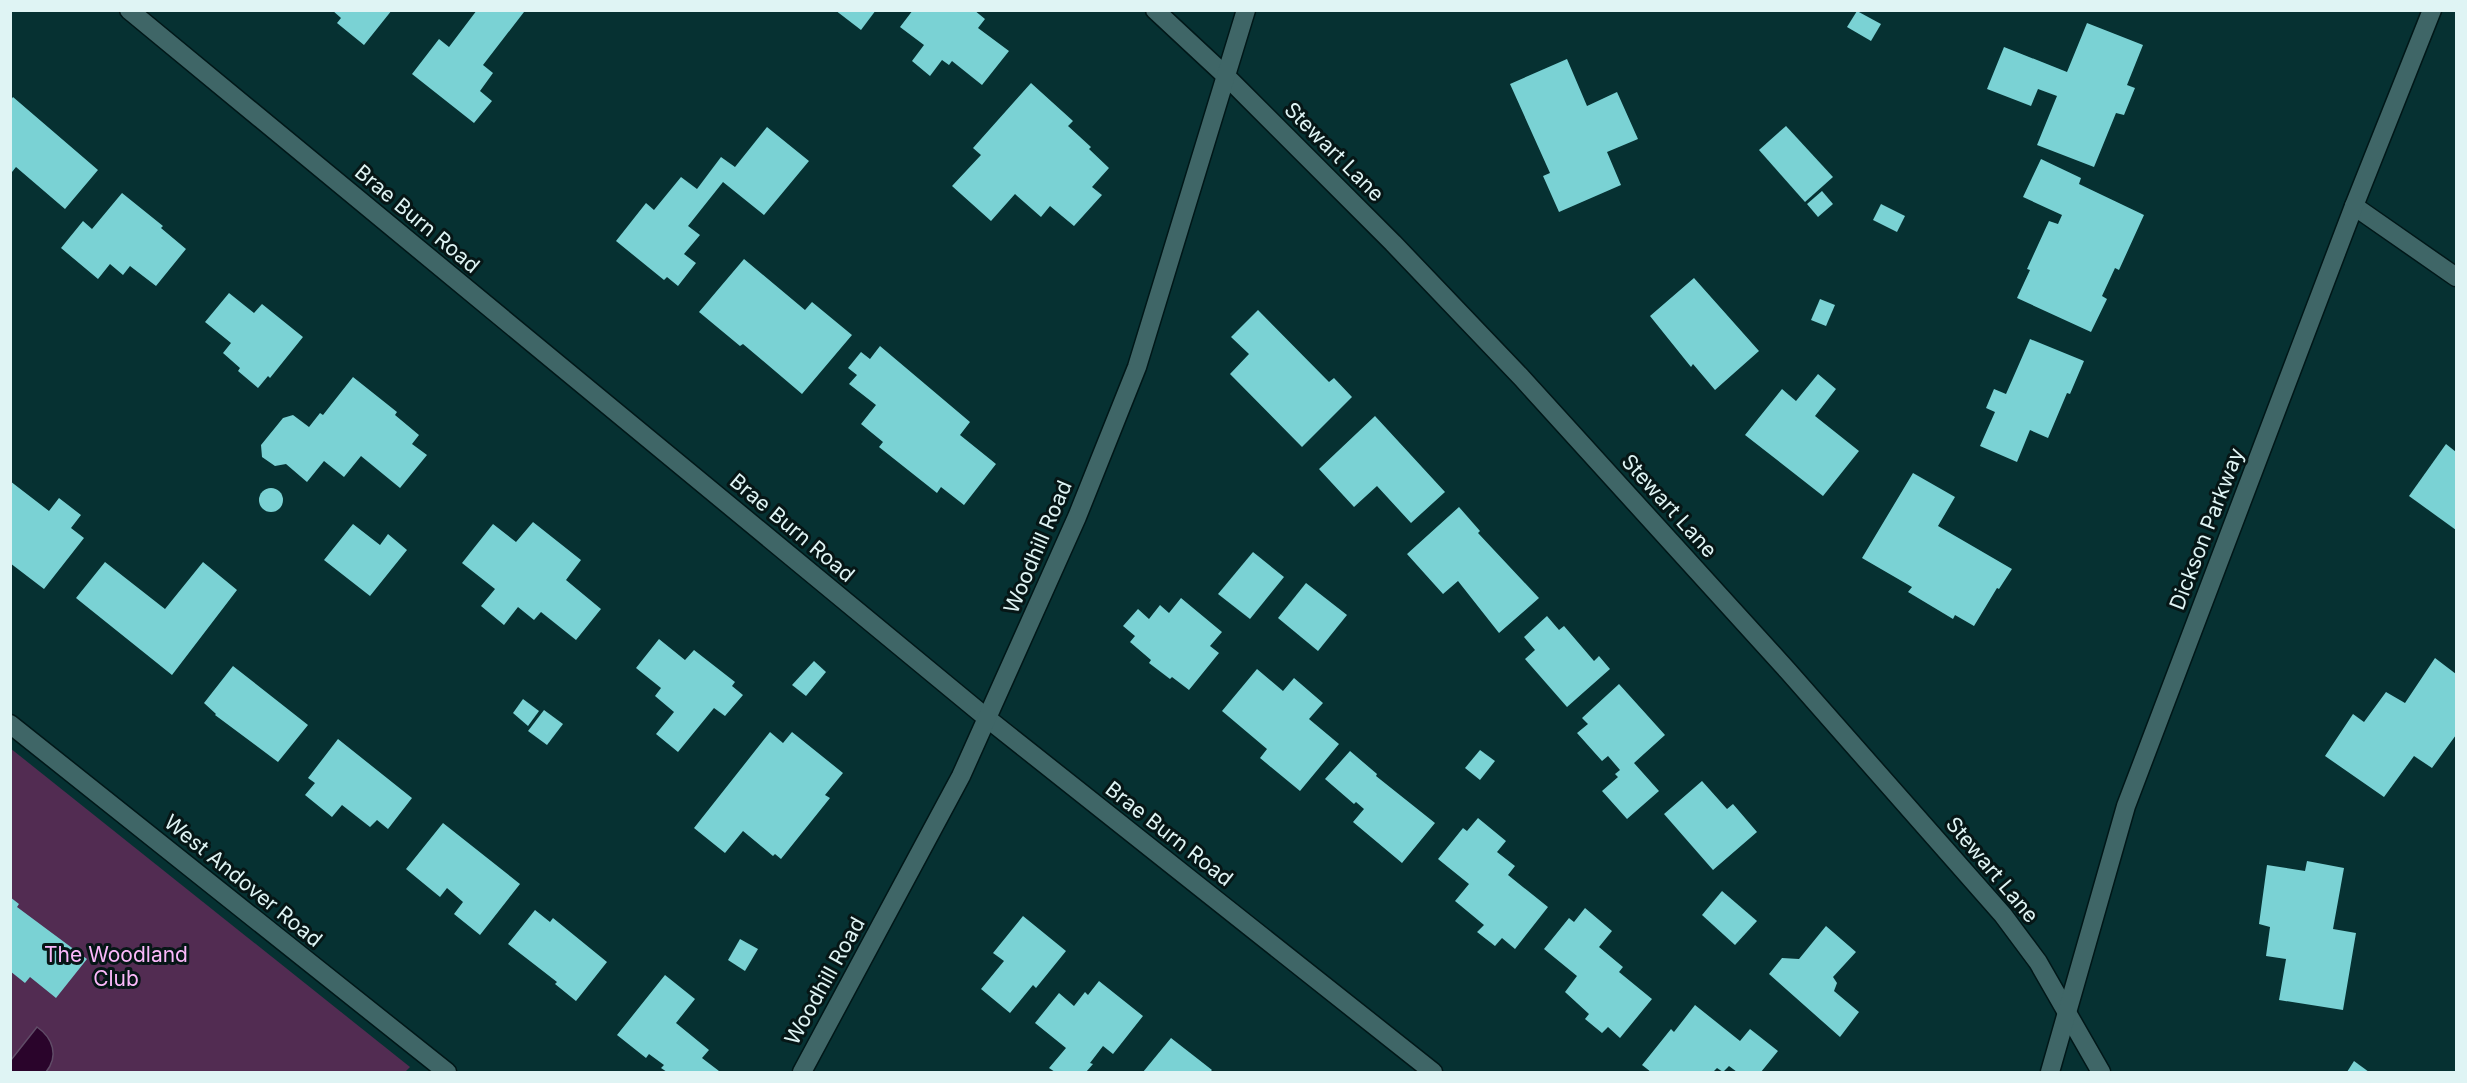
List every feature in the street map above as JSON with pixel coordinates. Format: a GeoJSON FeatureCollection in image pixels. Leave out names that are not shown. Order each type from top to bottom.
{"type":"FeatureCollection","features":[{"type":"Feature","properties":{"kind":"street","name":"Brae Burn Road"},"geometry":{"type":"LineString","coordinates":[[129,10],[988,719],[1433,1072]]}},
{"type":"Feature","properties":{"kind":"street","name":"Stewart Lane"},"geometry":{"type":"LineString","coordinates":[[1155,10],[1227,77],[1393,243],[1521,376],[1661,529],[2003,915],[2038,962],[2101,1072]]}},
{"type":"Feature","properties":{"kind":"street","name":"Woodhill Road"},"geometry":{"type":"LineString","coordinates":[[802,1072],[926,843],[988,719],[1077,516],[1137,367],[1246,10]]}},
{"type":"Feature","properties":{"kind":"street","name":"Dickson Parkway"},"geometry":{"type":"LineString","coordinates":[[2050,1072],[2066,1009],[2126,806],[2354,206],[2432,10]]}},
{"type":"Feature","properties":{"kind":"street"},"geometry":{"type":"LineString","coordinates":[[2354,206],[2457,277]]}},
{"type":"Feature","properties":{"kind":"street","name":"West Andover Road"},"geometry":{"type":"LineString","coordinates":[[10,724],[447,1072]]}},
{"type":"Feature","properties":{"kind":"green space","name":"The Woodland Club"},"geometry":{"type":"Polygon","coordinates":[[[10,748],[410,1067],[405,1072],[11,1072],[10,748]]]}},
{"type":"Feature","properties":{"kind":"shaded area"},"geometry":{"type":"Polygon","coordinates":[[[37,1027],[47,1036],[52,1048],[50,1066],[46,1072],[11,1072],[11,1060],[37,1027]]]}},
{"type":"Feature","properties":{"kind":"building"},"geometry":{"type":"Polygon","coordinates":[[[332,10],[392,10],[364,45],[337,23],[341,18],[332,10]]]}},
{"type":"Feature","properties":{"kind":"building"},"geometry":{"type":"Polygon","coordinates":[[[477,10],[522,10],[524,12],[483,65],[493,73],[480,91],[492,101],[474,123],[412,74],[439,39],[449,47],[477,10]]]}},
{"type":"Feature","properties":{"kind":"building"},"geometry":{"type":"Polygon","coordinates":[[[835,10],[876,10],[861,30],[835,10]]]}},
{"type":"Feature","properties":{"kind":"building"},"geometry":{"type":"Polygon","coordinates":[[[913,10],[974,10],[985,19],[978,28],[1009,51],[982,85],[952,61],[949,65],[942,60],[930,76],[912,61],[924,45],[900,27],[913,10]]]}},
{"type":"Feature","properties":{"kind":"building"},"geometry":{"type":"Polygon","coordinates":[[[1857,11],[1881,24],[1871,41],[1847,27],[1857,11]]]}},
{"type":"Feature","properties":{"kind":"building"},"geometry":{"type":"Polygon","coordinates":[[[2087,23],[2143,45],[2127,85],[2135,88],[2124,115],[2116,113],[2094,167],[2037,145],[2057,96],[2038,89],[2031,106],[1987,89],[2004,47],[2067,72],[2087,23]]]}},
{"type":"Feature","properties":{"kind":"building"},"geometry":{"type":"Polygon","coordinates":[[[1567,59],[1587,106],[1617,92],[1638,139],[1607,152],[1621,185],[1559,212],[1543,176],[1550,173],[1510,84],[1567,59]]]}},
{"type":"Feature","properties":{"kind":"building"},"geometry":{"type":"Polygon","coordinates":[[[1031,83],[1073,121],[1068,126],[1109,168],[1092,187],[1102,195],[1074,226],[1050,206],[1041,217],[1015,194],[991,221],[952,186],[981,155],[973,148],[1031,83]]]}},
{"type":"Feature","properties":{"kind":"building"},"geometry":{"type":"Polygon","coordinates":[[[13,97],[98,170],[65,209],[16,167],[12,172],[10,170],[10,101],[13,97]]]}},
{"type":"Feature","properties":{"kind":"building"},"geometry":{"type":"Polygon","coordinates":[[[1786,126],[1833,177],[1805,202],[1759,150],[1786,126]]]}},
{"type":"Feature","properties":{"kind":"building"},"geometry":{"type":"Polygon","coordinates":[[[767,127],[809,161],[764,215],[723,182],[688,226],[700,235],[684,254],[696,263],[678,286],[667,277],[664,280],[616,241],[646,203],[654,210],[681,177],[697,189],[721,157],[735,167],[767,127]]]}},
{"type":"Feature","properties":{"kind":"building"},"geometry":{"type":"Polygon","coordinates":[[[2041,159],[2081,178],[2079,184],[2144,215],[2119,270],[2115,268],[2102,296],[2107,299],[2091,332],[2017,298],[2030,270],[2027,269],[2049,221],[2058,224],[2062,215],[2023,197],[2041,159]]]}},
{"type":"Feature","properties":{"kind":"building"},"geometry":{"type":"Polygon","coordinates":[[[1822,191],[1833,204],[1818,217],[1807,204],[1822,191]]]}},
{"type":"Feature","properties":{"kind":"building"},"geometry":{"type":"Polygon","coordinates":[[[122,193],[163,226],[161,228],[186,249],[156,286],[130,266],[123,275],[110,264],[98,279],[61,248],[83,221],[92,229],[122,193]]]}},
{"type":"Feature","properties":{"kind":"building"},"geometry":{"type":"Polygon","coordinates":[[[1881,204],[1905,216],[1897,232],[1873,220],[1881,204]]]}},
{"type":"Feature","properties":{"kind":"building"},"geometry":{"type":"Polygon","coordinates":[[[744,259],[805,310],[812,302],[852,335],[802,394],[743,344],[740,346],[699,312],[744,259]]]}},
{"type":"Feature","properties":{"kind":"building"},"geometry":{"type":"Polygon","coordinates":[[[1694,278],[1759,351],[1715,390],[1693,364],[1691,367],[1650,316],[1694,278]]]}},
{"type":"Feature","properties":{"kind":"building"},"geometry":{"type":"Polygon","coordinates":[[[229,293],[254,313],[262,304],[303,337],[270,378],[268,376],[258,388],[238,371],[240,368],[223,353],[231,343],[205,322],[229,293]]]}},
{"type":"Feature","properties":{"kind":"building"},"geometry":{"type":"Polygon","coordinates":[[[1820,299],[1835,305],[1826,326],[1811,320],[1820,299]]]}},
{"type":"Feature","properties":{"kind":"building"},"geometry":{"type":"Polygon","coordinates":[[[1258,310],[1329,382],[1334,378],[1352,397],[1302,447],[1230,374],[1249,354],[1231,337],[1258,310]]]}},
{"type":"Feature","properties":{"kind":"building"},"geometry":{"type":"Polygon","coordinates":[[[2030,339],[2084,361],[2070,394],[2067,393],[2048,438],[2030,430],[2017,462],[1980,446],[1995,412],[1986,408],[1994,389],[2006,394],[2030,339]]]}},
{"type":"Feature","properties":{"kind":"building"},"geometry":{"type":"Polygon","coordinates":[[[880,346],[970,422],[960,435],[996,464],[964,505],[941,487],[937,493],[879,447],[883,442],[861,424],[876,405],[849,384],[857,375],[848,368],[861,352],[870,359],[880,346]]]}},
{"type":"Feature","properties":{"kind":"building"},"geometry":{"type":"Polygon","coordinates":[[[1818,374],[1836,389],[1815,416],[1859,451],[1823,496],[1745,435],[1782,389],[1796,401],[1818,374]]]}},
{"type":"Feature","properties":{"kind":"building"},"geometry":{"type":"Polygon","coordinates":[[[353,377],[397,412],[395,415],[419,435],[412,444],[427,455],[400,488],[361,456],[344,477],[324,461],[307,482],[286,464],[275,466],[262,457],[261,445],[283,418],[293,415],[309,427],[320,413],[323,415],[353,377]]]}},
{"type":"Feature","properties":{"kind":"building"},"geometry":{"type":"Polygon","coordinates":[[[1375,416],[1445,492],[1411,523],[1377,486],[1354,507],[1319,469],[1375,416]]]}},
{"type":"Feature","properties":{"kind":"building"},"geometry":{"type":"Polygon","coordinates":[[[2446,444],[2456,452],[2456,530],[2409,496],[2446,444]]]}},
{"type":"Feature","properties":{"kind":"building"},"geometry":{"type":"Polygon","coordinates":[[[1913,473],[1955,497],[1938,526],[2012,569],[1999,589],[1997,588],[1974,626],[1955,615],[1953,619],[1908,592],[1912,587],[1862,558],[1913,473]]]}},
{"type":"Feature","properties":{"kind":"building"},"geometry":{"type":"Polygon","coordinates":[[[10,481],[49,511],[59,498],[81,515],[71,528],[84,538],[44,589],[10,563],[10,481]]]}},
{"type":"Feature","properties":{"kind":"building"},"geometry":{"type":"Polygon","coordinates":[[[271,488],[280,491],[283,500],[280,509],[271,512],[262,509],[259,500],[262,491],[271,488]]]}},
{"type":"Feature","properties":{"kind":"building"},"geometry":{"type":"Polygon","coordinates":[[[1459,507],[1480,531],[1478,533],[1539,598],[1499,633],[1458,581],[1443,594],[1407,554],[1459,507]]]}},
{"type":"Feature","properties":{"kind":"building"},"geometry":{"type":"Polygon","coordinates":[[[533,522],[581,560],[566,580],[601,609],[576,640],[541,612],[534,620],[518,607],[504,625],[481,606],[495,589],[462,563],[493,524],[516,542],[533,522]]]}},
{"type":"Feature","properties":{"kind":"building"},"geometry":{"type":"Polygon","coordinates":[[[353,524],[380,545],[388,534],[407,550],[370,596],[324,560],[353,524]]]}},
{"type":"Feature","properties":{"kind":"building"},"geometry":{"type":"Polygon","coordinates":[[[1253,552],[1284,577],[1250,619],[1218,594],[1253,552]]]}},
{"type":"Feature","properties":{"kind":"building"},"geometry":{"type":"Polygon","coordinates":[[[105,562],[165,609],[203,562],[237,590],[172,675],[76,598],[105,562]]]}},
{"type":"Feature","properties":{"kind":"building"},"geometry":{"type":"Polygon","coordinates":[[[1306,583],[1347,615],[1318,651],[1278,618],[1306,583]]]}},
{"type":"Feature","properties":{"kind":"building"},"geometry":{"type":"Polygon","coordinates":[[[1181,598],[1222,632],[1210,646],[1219,653],[1189,690],[1149,663],[1151,660],[1130,642],[1135,636],[1123,626],[1138,609],[1149,619],[1160,605],[1169,613],[1181,598]]]}},
{"type":"Feature","properties":{"kind":"building"},"geometry":{"type":"Polygon","coordinates":[[[1547,616],[1559,630],[1564,626],[1594,661],[1599,656],[1610,669],[1567,707],[1525,659],[1535,650],[1524,637],[1547,616]]]}},
{"type":"Feature","properties":{"kind":"building"},"geometry":{"type":"Polygon","coordinates":[[[659,639],[685,660],[694,650],[735,682],[732,686],[743,695],[725,716],[714,708],[678,752],[656,734],[674,712],[655,696],[661,688],[636,668],[659,639]]]}},
{"type":"Feature","properties":{"kind":"building"},"geometry":{"type":"Polygon","coordinates":[[[2435,658],[2456,674],[2456,735],[2432,768],[2414,756],[2384,797],[2325,756],[2353,714],[2364,722],[2386,692],[2405,703],[2435,658]]]}},
{"type":"Feature","properties":{"kind":"building"},"geometry":{"type":"Polygon","coordinates":[[[814,661],[826,672],[806,696],[792,685],[814,661]]]}},
{"type":"Feature","properties":{"kind":"building"},"geometry":{"type":"Polygon","coordinates":[[[233,666],[308,725],[278,762],[215,715],[204,703],[233,666]]]}},
{"type":"Feature","properties":{"kind":"building"},"geometry":{"type":"Polygon","coordinates":[[[1257,669],[1283,691],[1294,678],[1323,703],[1309,719],[1339,744],[1300,791],[1260,758],[1267,749],[1222,711],[1257,669]]]}},
{"type":"Feature","properties":{"kind":"building"},"geometry":{"type":"Polygon","coordinates":[[[1619,684],[1665,735],[1634,763],[1659,791],[1627,819],[1602,791],[1618,777],[1615,774],[1620,770],[1608,756],[1602,761],[1577,733],[1588,724],[1582,718],[1619,684]]]}},
{"type":"Feature","properties":{"kind":"building"},"geometry":{"type":"Polygon","coordinates":[[[523,699],[539,711],[528,726],[513,713],[523,699]]]}},
{"type":"Feature","properties":{"kind":"building"},"geometry":{"type":"Polygon","coordinates":[[[544,710],[563,724],[547,745],[528,731],[544,710]]]}},
{"type":"Feature","properties":{"kind":"building"},"geometry":{"type":"Polygon","coordinates":[[[770,732],[783,743],[792,732],[843,773],[825,795],[830,798],[781,859],[775,854],[773,856],[743,831],[725,853],[694,828],[770,732]]]}},
{"type":"Feature","properties":{"kind":"building"},"geometry":{"type":"Polygon","coordinates":[[[338,739],[412,798],[388,829],[377,820],[370,827],[342,805],[332,817],[305,795],[315,783],[308,778],[338,739]]]}},
{"type":"Feature","properties":{"kind":"building"},"geometry":{"type":"Polygon","coordinates":[[[1480,750],[1495,761],[1480,780],[1465,768],[1480,750]]]}},
{"type":"Feature","properties":{"kind":"building"},"geometry":{"type":"Polygon","coordinates":[[[1350,751],[1377,774],[1376,776],[1435,823],[1402,863],[1353,822],[1364,809],[1356,802],[1354,804],[1325,779],[1350,751]]]}},
{"type":"Feature","properties":{"kind":"building"},"geometry":{"type":"Polygon","coordinates":[[[1702,781],[1727,809],[1733,804],[1757,832],[1713,870],[1664,814],[1702,781]]]}},
{"type":"Feature","properties":{"kind":"building"},"geometry":{"type":"Polygon","coordinates":[[[1478,818],[1506,841],[1497,852],[1515,866],[1508,875],[1548,907],[1515,949],[1502,938],[1495,946],[1477,932],[1484,925],[1455,901],[1469,884],[1438,859],[1463,828],[1467,831],[1478,818]]]}},
{"type":"Feature","properties":{"kind":"building"},"geometry":{"type":"Polygon","coordinates":[[[443,823],[520,884],[480,935],[454,914],[463,902],[447,888],[440,897],[406,869],[443,823]]]}},
{"type":"Feature","properties":{"kind":"building"},"geometry":{"type":"Polygon","coordinates":[[[2307,861],[2344,868],[2333,929],[2356,933],[2343,1010],[2279,1000],[2286,959],[2266,956],[2270,927],[2259,924],[2267,865],[2305,871],[2307,861]]]}},
{"type":"Feature","properties":{"kind":"building"},"geometry":{"type":"Polygon","coordinates":[[[1722,891],[1757,921],[1735,945],[1702,915],[1722,891]]]}},
{"type":"Feature","properties":{"kind":"building"},"geometry":{"type":"Polygon","coordinates":[[[10,897],[19,904],[17,907],[87,959],[56,998],[30,977],[25,983],[10,971],[10,897]]]}},
{"type":"Feature","properties":{"kind":"building"},"geometry":{"type":"Polygon","coordinates":[[[1585,908],[1612,931],[1599,947],[1623,967],[1619,972],[1652,999],[1620,1038],[1608,1027],[1602,1033],[1585,1019],[1589,1014],[1565,992],[1577,976],[1544,949],[1569,918],[1574,922],[1585,908]]]}},
{"type":"Feature","properties":{"kind":"building"},"geometry":{"type":"Polygon","coordinates":[[[535,910],[550,922],[553,918],[607,962],[576,1001],[555,984],[557,982],[508,944],[535,910]]]}},
{"type":"Feature","properties":{"kind":"building"},"geometry":{"type":"Polygon","coordinates":[[[1023,916],[1066,951],[1036,988],[1033,985],[1010,1013],[981,989],[1004,961],[993,953],[1023,916]]]}},
{"type":"Feature","properties":{"kind":"building"},"geometry":{"type":"Polygon","coordinates":[[[1826,926],[1856,952],[1833,977],[1837,983],[1834,991],[1859,1012],[1840,1037],[1769,974],[1782,958],[1799,959],[1826,926]]]}},
{"type":"Feature","properties":{"kind":"building"},"geometry":{"type":"Polygon","coordinates":[[[740,939],[758,949],[745,971],[728,960],[740,939]]]}},
{"type":"Feature","properties":{"kind":"building"},"geometry":{"type":"Polygon","coordinates":[[[665,975],[695,999],[676,1023],[709,1050],[702,1058],[718,1072],[667,1072],[661,1068],[664,1065],[649,1054],[646,1058],[617,1035],[665,975]]]}},
{"type":"Feature","properties":{"kind":"building"},"geometry":{"type":"Polygon","coordinates":[[[1099,981],[1143,1016],[1113,1054],[1103,1046],[1086,1072],[1055,1072],[1049,1068],[1066,1048],[1035,1023],[1059,993],[1074,1006],[1085,992],[1088,995],[1099,981]]]}},
{"type":"Feature","properties":{"kind":"building"},"geometry":{"type":"Polygon","coordinates":[[[1695,1005],[1740,1041],[1750,1029],[1778,1051],[1761,1072],[1737,1072],[1729,1066],[1723,1072],[1717,1068],[1713,1072],[1651,1072],[1642,1065],[1671,1029],[1674,1032],[1695,1005]]]}},
{"type":"Feature","properties":{"kind":"building"},"geometry":{"type":"Polygon","coordinates":[[[1171,1038],[1212,1070],[1210,1072],[1143,1072],[1171,1038]]]}},
{"type":"Feature","properties":{"kind":"building"},"geometry":{"type":"Polygon","coordinates":[[[2354,1061],[2369,1072],[2347,1072],[2354,1061]]]}}]}
